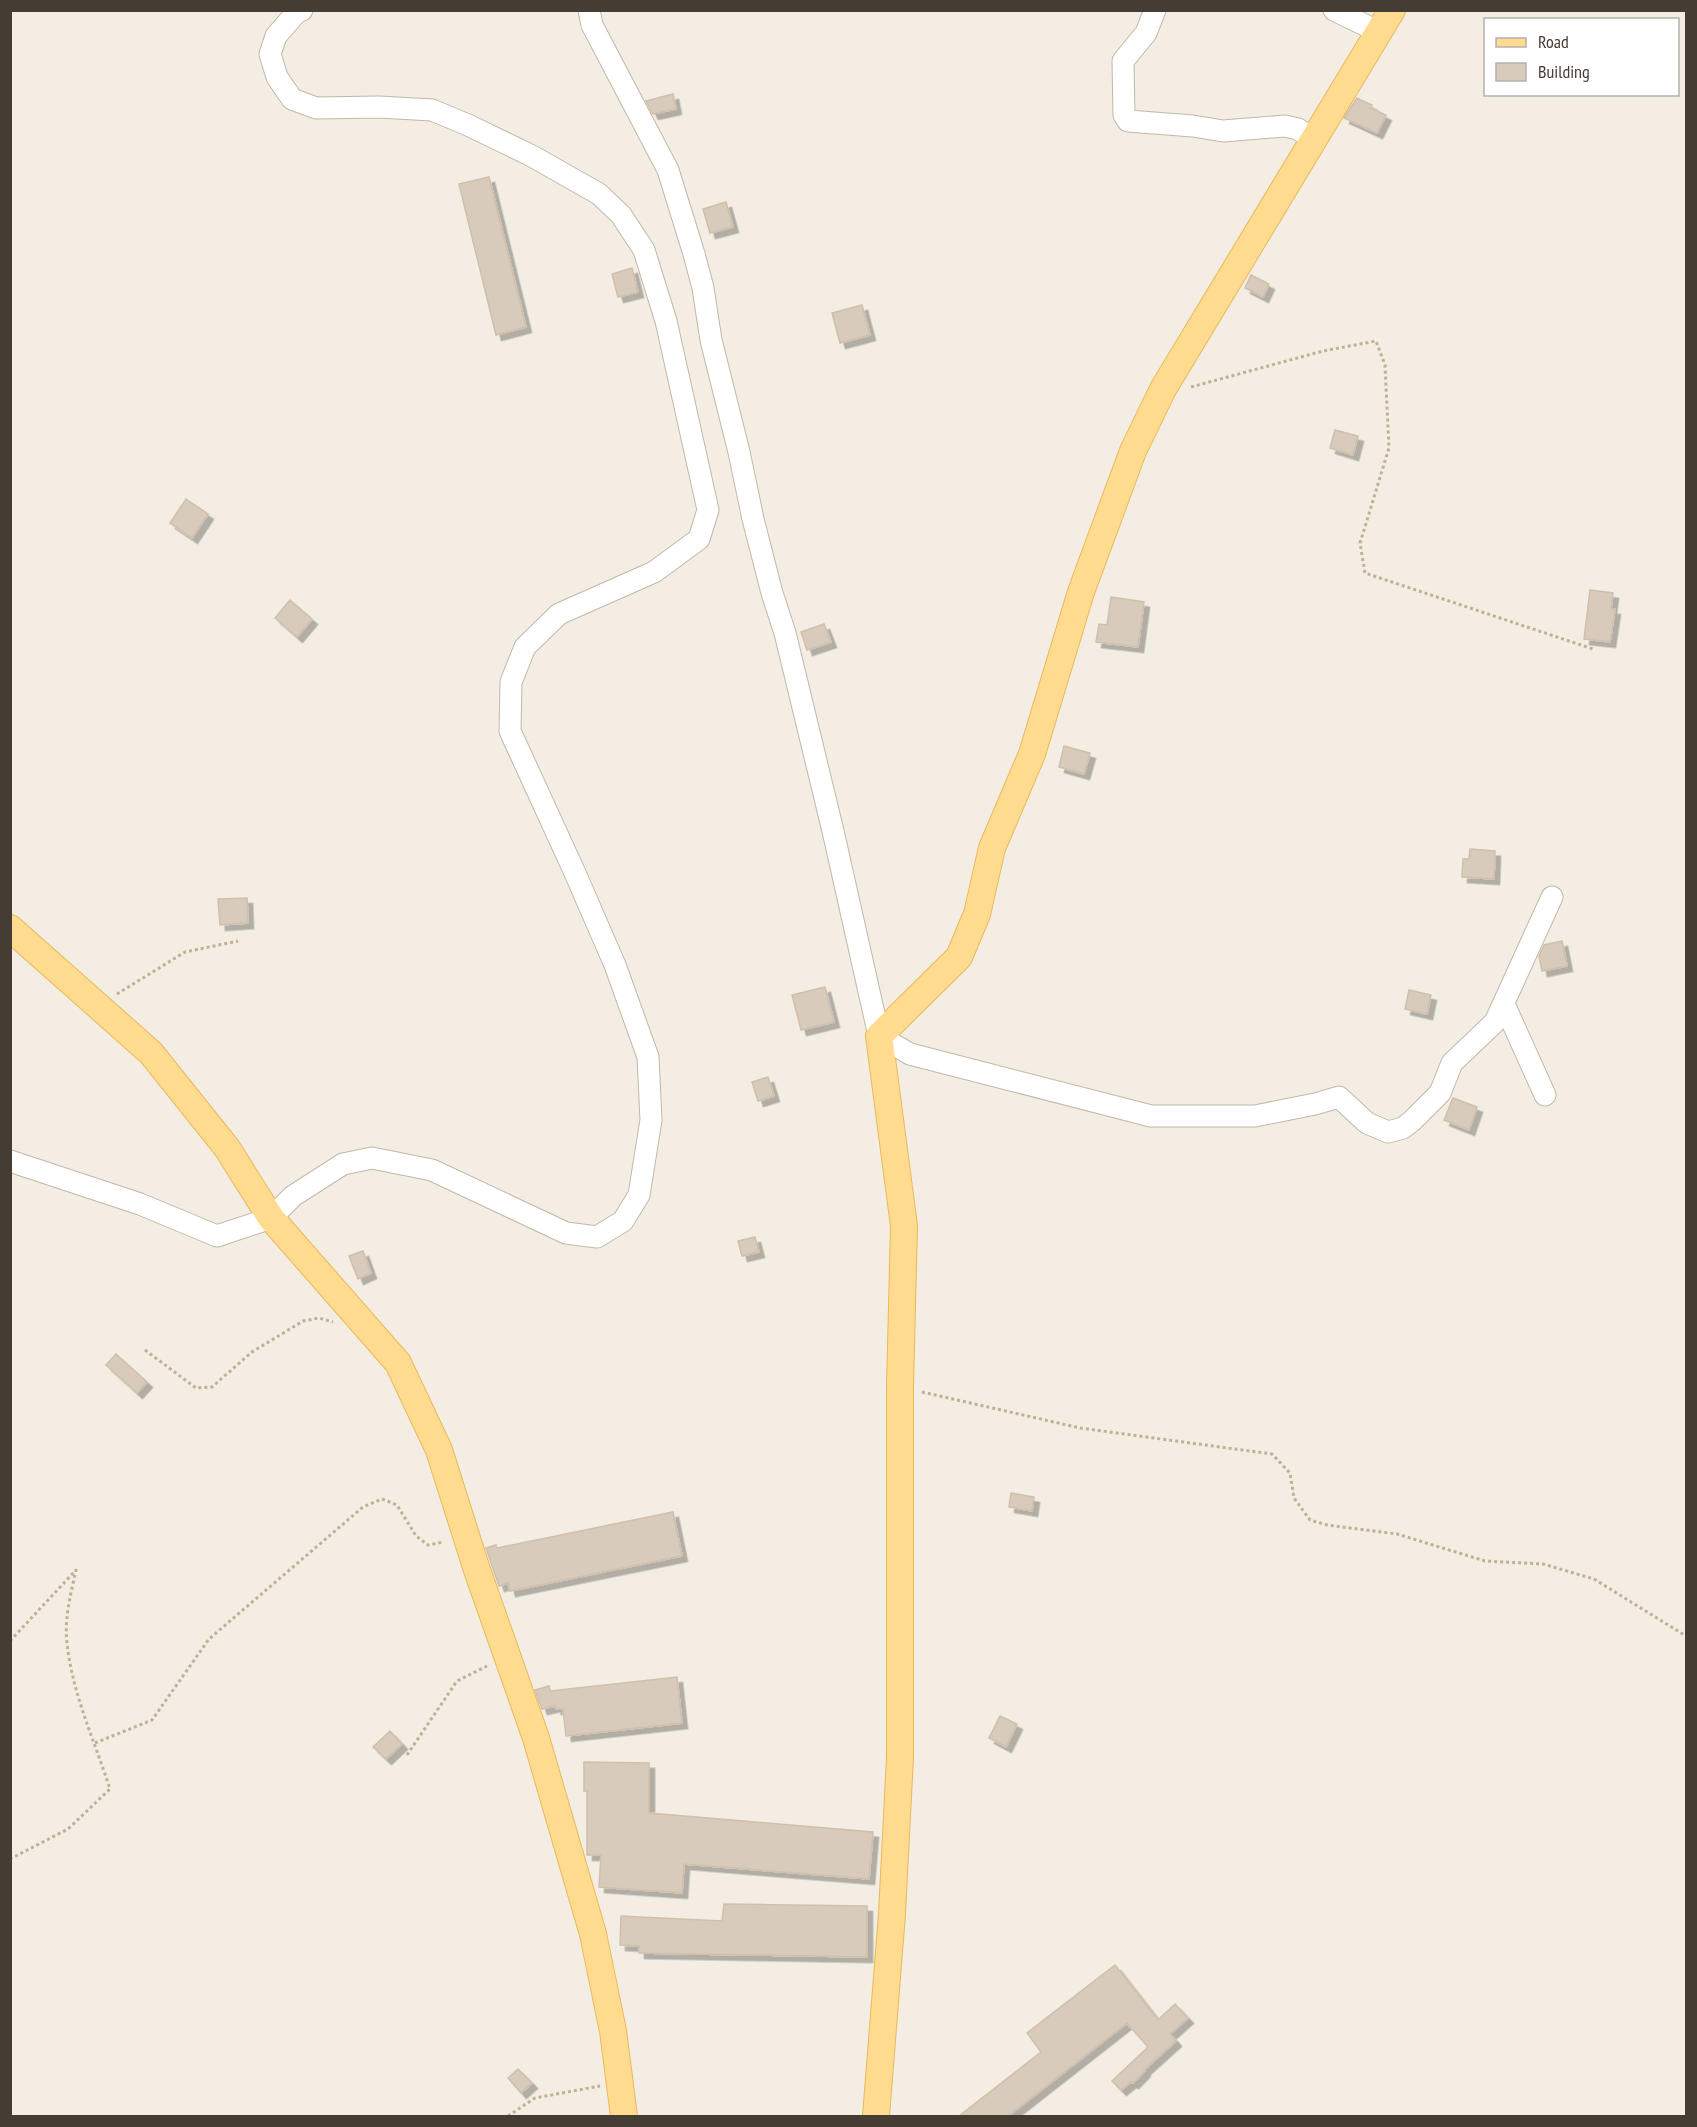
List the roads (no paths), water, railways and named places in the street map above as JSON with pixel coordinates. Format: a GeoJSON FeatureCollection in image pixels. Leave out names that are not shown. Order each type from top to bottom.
{"type":"FeatureCollection","features":[{"type":"Feature","properties":{"kind":"main road"},"geometry":{"type":"LineString","coordinates":[[876,2116],[892,1914],[900,1757],[900,1387],[904,1226],[879,1036],[959,957],[977,914],[992,848],[1032,754],[1081,592],[1133,451],[1160,395],[1385,21]]}},
{"type":"Feature","properties":{"kind":"main road"},"geometry":{"type":"LineString","coordinates":[[10,928],[151,1053],[227,1149],[271,1218],[398,1363],[439,1450],[536,1738],[593,1934],[613,2031],[624,2116]]}},
{"type":"Feature","properties":{"kind":"street"},"geometry":{"type":"LineString","coordinates":[[10,1161],[140,1203],[217,1236],[271,1218],[293,1196],[343,1164],[372,1158],[432,1170],[566,1233],[597,1236],[623,1221],[639,1195],[651,1120],[648,1058],[615,965],[510,731],[511,682],[525,647],[559,614],[654,572],[699,539],[708,510],[666,321],[644,250],[621,215],[599,194],[532,156],[432,110],[379,107],[316,108],[292,99],[277,77],[270,54],[276,36],[296,13],[302,10]]}},
{"type":"Feature","properties":{"kind":"street"},"geometry":{"type":"LineString","coordinates":[[589,10],[592,25],[668,170],[688,234],[703,288],[711,340],[753,519],[791,656],[879,1036],[910,1054],[1151,1116],[1256,1116],[1339,1097],[1367,1123],[1388,1132],[1403,1128],[1412,1122],[1440,1093],[1452,1063],[1495,1022],[1552,897]]}},
{"type":"Feature","properties":{"kind":"street"},"geometry":{"type":"LineString","coordinates":[[1155,10],[1146,33],[1123,61],[1124,115],[1128,121],[1223,131],[1286,126],[1298,129],[1314,140]]}},
{"type":"Feature","properties":{"kind":"street"},"geometry":{"type":"LineString","coordinates":[[1334,10],[1385,21]]}},
{"type":"Feature","properties":{"kind":"street"},"geometry":{"type":"LineString","coordinates":[[1504,1004],[1545,1095]]}}]}
